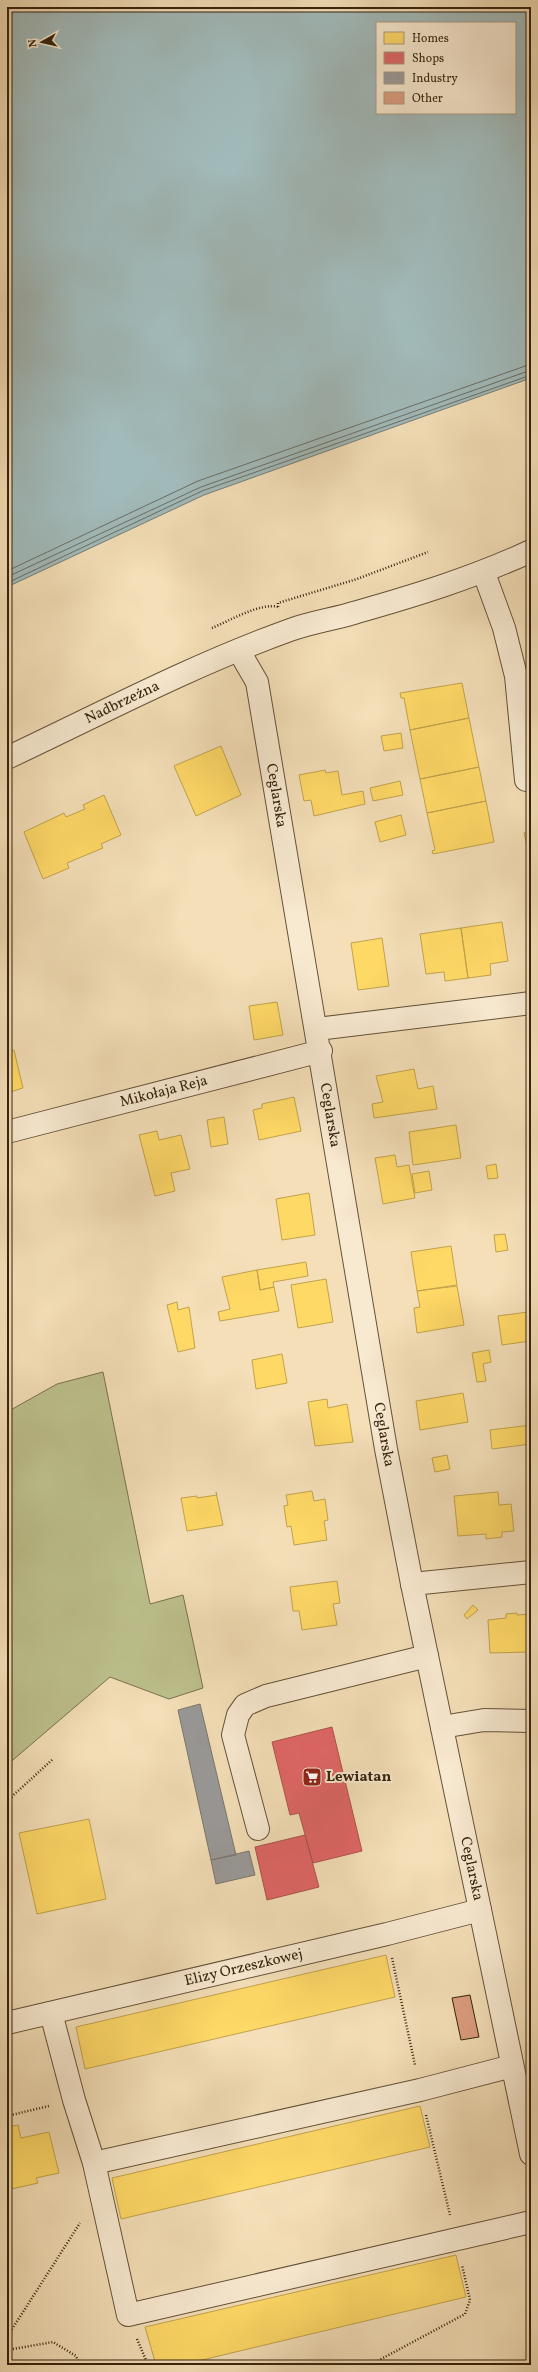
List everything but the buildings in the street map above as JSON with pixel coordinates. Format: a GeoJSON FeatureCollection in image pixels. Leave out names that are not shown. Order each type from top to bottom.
{"type":"FeatureCollection","features":[{"type":"Feature","properties":{"kind":"street","name":"Nadbrzeżna"},"geometry":{"type":"LineString","coordinates":[[7,758],[239,651],[292,629],[356,613],[484,573],[531,551]]}},
{"type":"Feature","properties":{"kind":"street"},"geometry":{"type":"LineString","coordinates":[[484,573],[504,628],[516,676],[526,780]]}},
{"type":"Feature","properties":{"kind":"street","name":"Ceglarska"},"geometry":{"type":"LineString","coordinates":[[239,651],[257,682],[321,1050],[386,1449],[412,1584],[531,2154]]}},
{"type":"Feature","properties":{"kind":"street"},"geometry":{"type":"LineString","coordinates":[[317,1029],[531,1003]]}},
{"type":"Feature","properties":{"kind":"street","name":"Mikołaja Reja"},"geometry":{"type":"LineString","coordinates":[[7,1132],[321,1050]]}},
{"type":"Feature","properties":{"kind":"street"},"geometry":{"type":"LineString","coordinates":[[412,1584],[531,1572]]}},
{"type":"Feature","properties":{"kind":"street"},"geometry":{"type":"LineString","coordinates":[[258,1829],[233,1735],[238,1715],[245,1705],[266,1696],[427,1656]]}},
{"type":"Feature","properties":{"kind":"street"},"geometry":{"type":"LineString","coordinates":[[442,1727],[484,1720],[531,1721]]}},
{"type":"Feature","properties":{"kind":"street","name":"Elizy Orzeszkowej"},"geometry":{"type":"LineString","coordinates":[[7,2023],[387,1934],[480,1910]]}},
{"type":"Feature","properties":{"kind":"street"},"geometry":{"type":"LineString","coordinates":[[51,2013],[74,2100],[94,2163],[128,2315],[531,2222]]}},
{"type":"Feature","properties":{"kind":"street"},"geometry":{"type":"LineString","coordinates":[[94,2163],[420,2090],[512,2066]]}},
{"type":"Feature","properties":{"kind":"path"},"geometry":{"type":"LineString","coordinates":[[279,611],[278,603],[357,580],[428,552]]}},
{"type":"Feature","properties":{"kind":"path"},"geometry":{"type":"LineString","coordinates":[[212,628],[253,610],[272,605],[278,607]]}},
{"type":"Feature","properties":{"kind":"path"},"geometry":{"type":"LineString","coordinates":[[7,1801],[53,1759]]}},
{"type":"Feature","properties":{"kind":"path"},"geometry":{"type":"LineString","coordinates":[[370,2365],[465,2314],[470,2300],[420,2090],[387,1934]]}},
{"type":"Feature","properties":{"kind":"path"},"geometry":{"type":"LineString","coordinates":[[7,2111],[8,2116],[74,2100]]}},
{"type":"Feature","properties":{"kind":"path"},"geometry":{"type":"LineString","coordinates":[[7,2337],[101,2192]]}},
{"type":"Feature","properties":{"kind":"path"},"geometry":{"type":"LineString","coordinates":[[7,2350],[53,2342],[76,2356],[80,2365]]}},
{"type":"Feature","properties":{"kind":"green space"},"geometry":{"type":"Polygon","coordinates":[[[103,1372],[150,1604],[183,1595],[203,1688],[169,1699],[110,1677],[7,1765],[7,1412],[57,1384],[103,1372]]]}},
{"type":"Feature","properties":{"kind":"water"},"geometry":{"type":"Polygon","coordinates":[[[7,7],[531,7],[531,378],[204,495],[7,587],[7,7]]]}},
{"type":"Feature","properties":{"kind":"place","name":"Lewiatan"},"geometry":{"type":"Point","coordinates":[312,1777]}}]}
